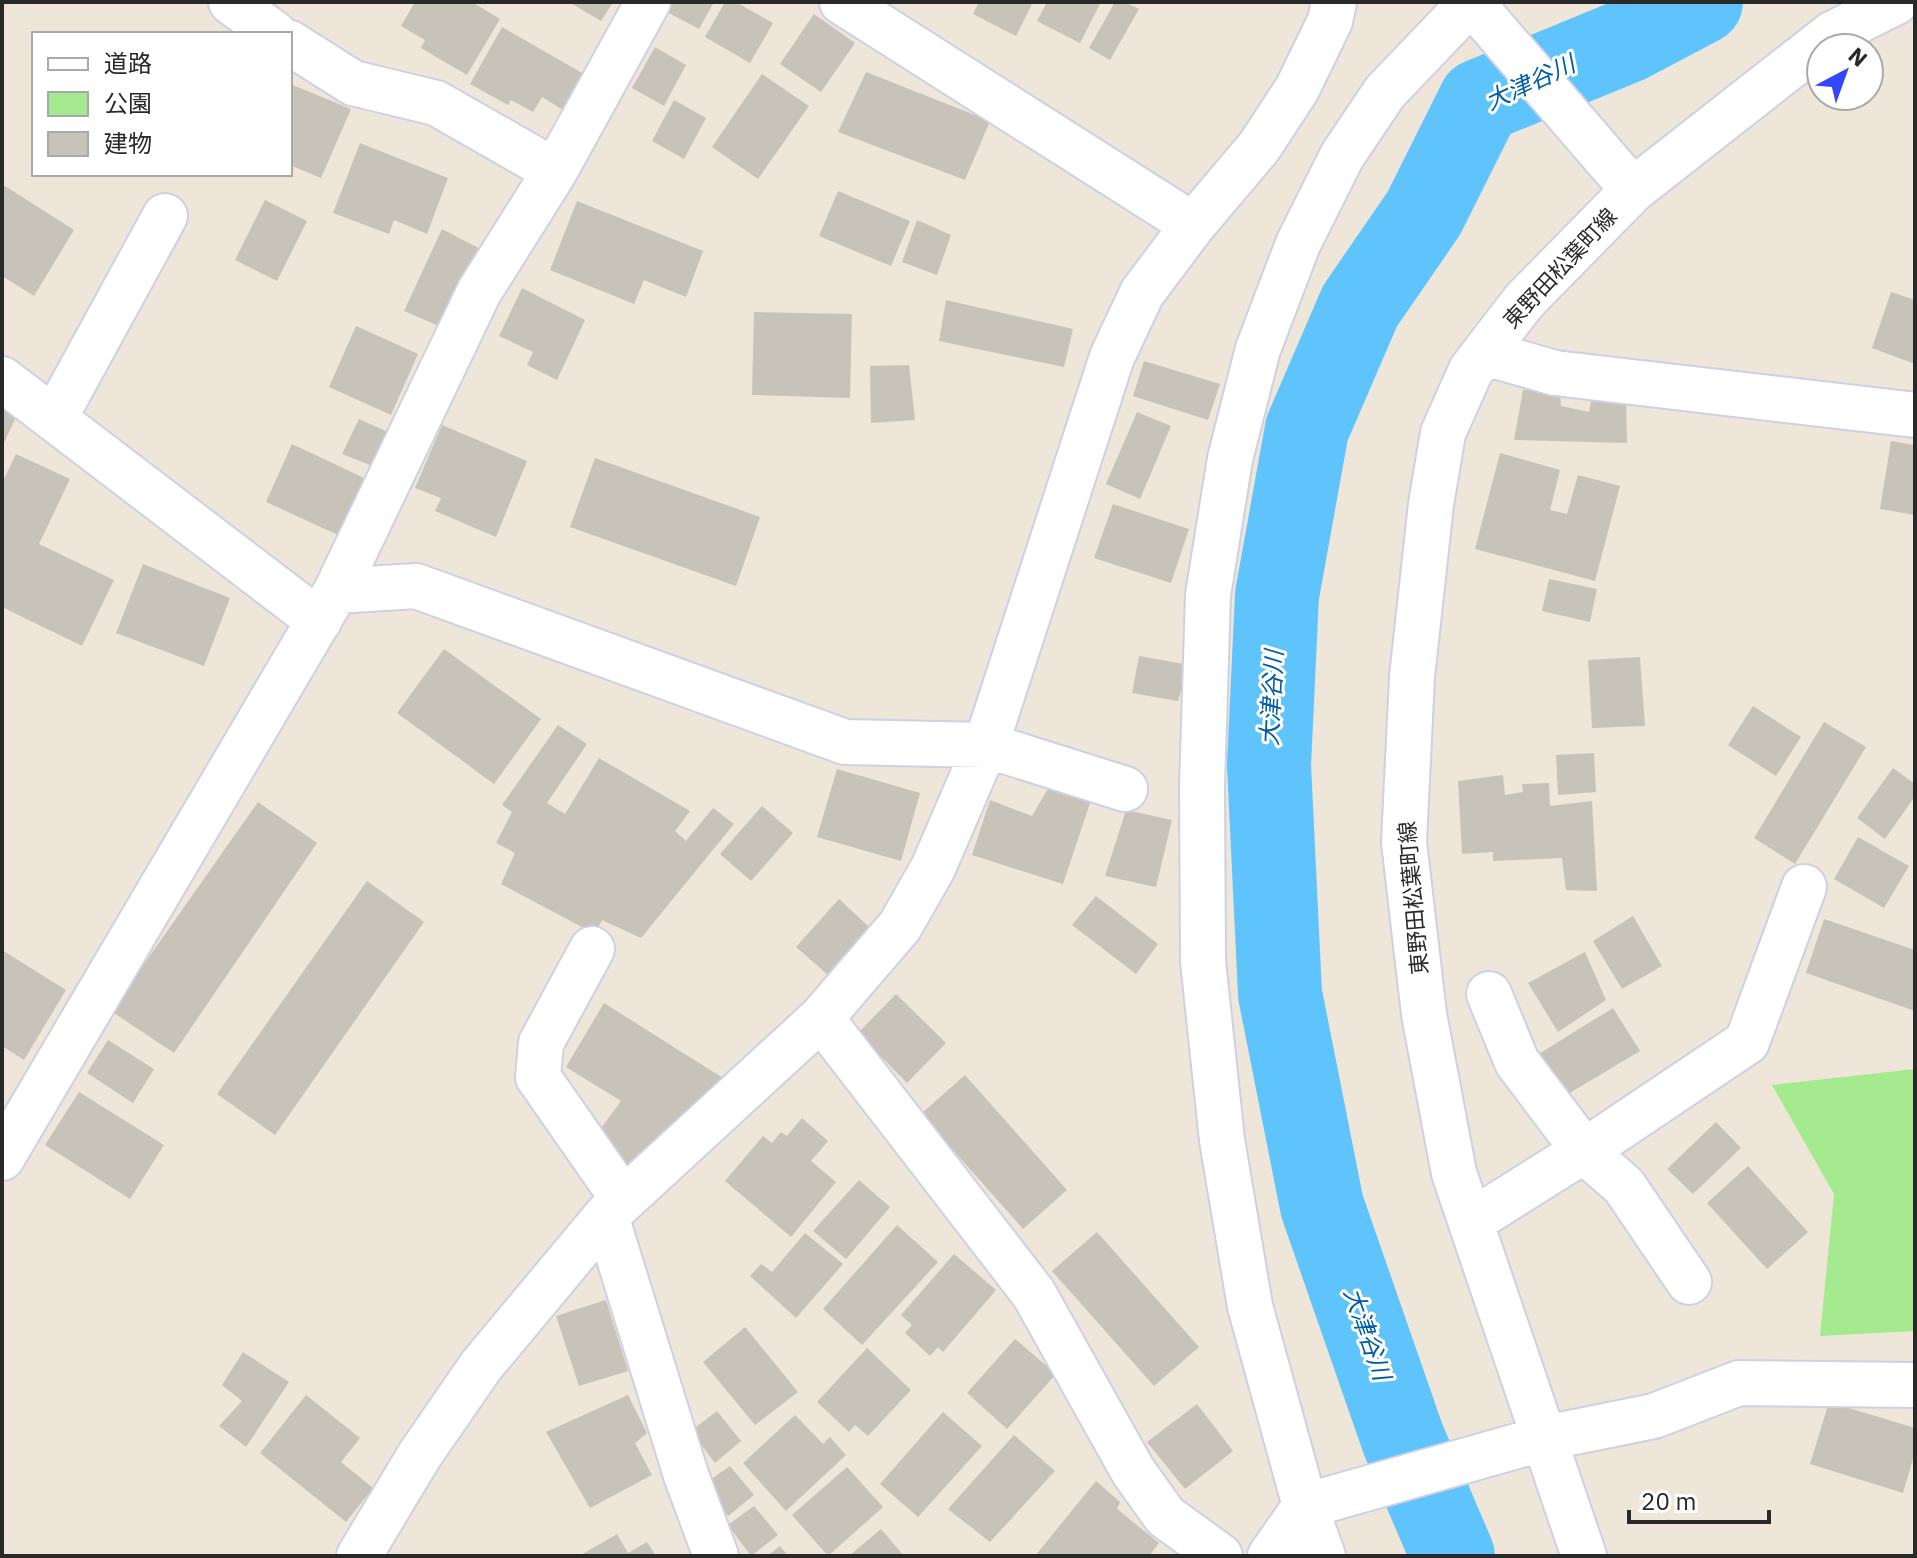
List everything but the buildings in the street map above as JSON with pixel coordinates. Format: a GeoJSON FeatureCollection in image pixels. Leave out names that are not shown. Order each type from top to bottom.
{"type":"FeatureCollection","features":[{"type":"Feature","properties":{"kind":"street"},"geometry":{"type":"LineString","coordinates":[[9,1130],[328,606],[479,292],[555,171],[648,2]]}},
{"type":"Feature","properties":{"kind":"street"},"geometry":{"type":"LineString","coordinates":[[842,2],[1193,225]]}},
{"type":"Feature","properties":{"kind":"street"},"geometry":{"type":"LineString","coordinates":[[359,1556],[419,1456],[481,1366],[614,1207],[821,1018],[900,926],[933,868],[986,745],[1112,357],[1142,293],[1193,225],[1259,147],[1297,89],[1330,21],[1334,2]]}},
{"type":"Feature","properties":{"kind":"street"},"geometry":{"type":"LineString","coordinates":[[1323,1556],[1312,1504],[1250,1306],[1222,1140],[1203,961],[1202,787],[1208,595],[1230,459],[1258,349],[1298,244],[1342,156],[1385,92],[1471,2],[1633,190]]}},
{"type":"Feature","properties":{"kind":"street","name":"東野田松葉町線"},"geometry":{"type":"LineString","coordinates":[[1584,1556],[1533,1441],[1472,1221],[1454,1173],[1424,1014],[1404,842],[1412,677],[1431,504],[1443,433],[1471,370],[1524,301],[1633,190],[1832,34],[1896,2]]}},
{"type":"Feature","properties":{"kind":"street"},"geometry":{"type":"LineString","coordinates":[[237,4],[272,32]]}},
{"type":"Feature","properties":{"kind":"street"},"geometry":{"type":"LineString","coordinates":[[292,44],[353,83],[436,103],[555,171]]}},
{"type":"Feature","properties":{"kind":"street"},"geometry":{"type":"LineString","coordinates":[[54,419],[165,216]]}},
{"type":"Feature","properties":{"kind":"street"},"geometry":{"type":"LineString","coordinates":[[1485,353],[1555,373],[1915,415]]}},
{"type":"Feature","properties":{"kind":"street"},"geometry":{"type":"LineString","coordinates":[[2,379],[54,419],[328,606],[416,586],[845,742],[986,745],[1125,789]]}},
{"type":"Feature","properties":{"kind":"street"},"geometry":{"type":"LineString","coordinates":[[1472,1221],[1584,1151],[1747,1042],[1804,887]]}},
{"type":"Feature","properties":{"kind":"street"},"geometry":{"type":"LineString","coordinates":[[592,949],[541,1043],[538,1077],[614,1207],[686,1475],[716,1556]]}},
{"type":"Feature","properties":{"kind":"street"},"geometry":{"type":"LineString","coordinates":[[1489,994],[1517,1062],[1584,1151],[1624,1186],[1689,1282]]}},
{"type":"Feature","properties":{"kind":"street"},"geometry":{"type":"LineString","coordinates":[[821,1018],[1034,1294],[1133,1471],[1165,1516],[1220,1556]]}},
{"type":"Feature","properties":{"kind":"street"},"geometry":{"type":"LineString","coordinates":[[1270,1556],[1312,1504],[1533,1441],[1654,1416],[1739,1383],[1915,1385]]}},
{"type":"Feature","properties":{"kind":"green space"},"geometry":{"type":"Polygon","coordinates":[[[1915,1069],[1915,1331],[1820,1336],[1834,1194],[1772,1085],[1915,1069]]]}},
{"type":"Feature","properties":{"kind":"waterway","name":"大津谷川"},"geometry":{"type":"LineString","coordinates":[[1453,1556],[1403,1439],[1322,1206],[1280,994],[1269,765],[1277,595],[1307,429],[1360,306],[1424,213],[1480,101],[1627,41],[1701,2]]}}]}
